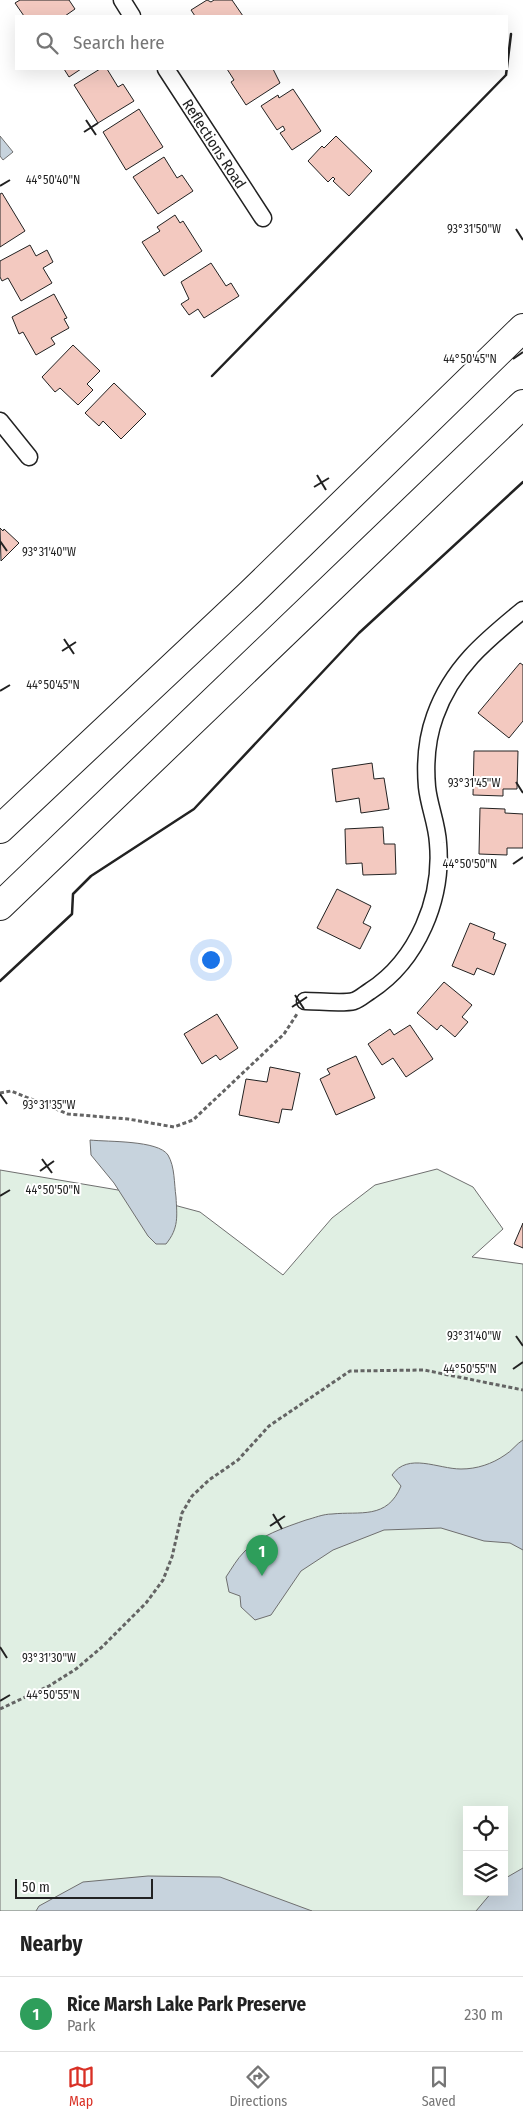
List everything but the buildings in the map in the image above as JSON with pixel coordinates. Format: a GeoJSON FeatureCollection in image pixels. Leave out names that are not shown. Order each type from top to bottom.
{"type":"FeatureCollection","features":[{"type":"Feature","properties":{"kind":"highway"},"geometry":{"type":"LineString","coordinates":[[484,367],[523,315]]}},
{"type":"Feature","properties":{"kind":"highway"},"geometry":{"type":"LineString","coordinates":[[0,829],[249,595],[523,328]]}},
{"type":"Feature","properties":{"kind":"highway"},"geometry":{"type":"LineString","coordinates":[[0,906],[523,404]]}},
{"type":"Feature","properties":{"kind":"street"},"geometry":{"type":"LineString","coordinates":[[122,0],[131,15]]}},
{"type":"Feature","properties":{"kind":"street","name":"Reflections Road"},"geometry":{"type":"LineString","coordinates":[[167,70],[262,218]]}},
{"type":"Feature","properties":{"kind":"street"},"geometry":{"type":"LineString","coordinates":[[0,421],[28,458]]}},
{"type":"Feature","properties":{"kind":"street"},"geometry":{"type":"LineString","coordinates":[[305,1001],[354,1001],[383,982],[405,959],[422,930],[432,901],[438,872],[438,842],[427,788],[428,746],[435,716],[466,660],[523,610]]}},
{"type":"Feature","properties":{"kind":"path"},"geometry":{"type":"LineString","coordinates":[[0,1093],[11,1091],[68,1114],[128,1119],[174,1127],[193,1120],[284,1034],[305,1001]]}},
{"type":"Feature","properties":{"kind":"path"},"geometry":{"type":"LineString","coordinates":[[0,1709],[62,1677],[108,1641],[146,1603],[163,1580],[172,1557],[182,1513],[192,1496],[209,1480],[238,1460],[269,1426],[350,1371],[424,1370],[523,1390]]}},
{"type":"Feature","properties":{"kind":"green space"},"geometry":{"type":"Polygon","coordinates":[[[437,1169],[473,1187],[503,1229],[472,1257],[523,1264],[523,1911],[0,1911],[0,1170],[118,1190],[200,1212],[283,1275],[332,1218],[375,1185],[437,1169]]]}},
{"type":"Feature","properties":{"kind":"shaded area"},"geometry":{"type":"Polygon","coordinates":[[[0,136],[13,152],[3,160],[0,156],[0,136]]]}},
{"type":"Feature","properties":{"kind":"shaded area"},"geometry":{"type":"Polygon","coordinates":[[[90,1140],[144,1144],[163,1150],[168,1155],[174,1175],[177,1216],[173,1233],[166,1244],[156,1244],[148,1236],[114,1183],[91,1155],[90,1140]]]}},
{"type":"Feature","properties":{"kind":"shaded area"},"geometry":{"type":"Polygon","coordinates":[[[523,1440],[523,1550],[510,1543],[484,1541],[441,1528],[384,1530],[333,1550],[301,1571],[271,1615],[255,1620],[241,1607],[240,1596],[229,1592],[226,1577],[244,1552],[264,1537],[322,1515],[372,1512],[380,1509],[395,1497],[401,1486],[392,1475],[406,1464],[424,1463],[461,1469],[479,1467],[500,1458],[523,1440]]]}},
{"type":"Feature","properties":{"kind":"shaded area"},"geometry":{"type":"Polygon","coordinates":[[[523,1868],[523,1911],[476,1911],[489,1896],[508,1896],[508,1877],[523,1868]]]}},
{"type":"Feature","properties":{"kind":"shaded area"},"geometry":{"type":"Polygon","coordinates":[[[148,1876],[220,1877],[312,1911],[36,1911],[39,1906],[83,1882],[148,1876]]]}},
{"type":"Feature","properties":{"kind":"wall"},"geometry":{"type":"LineString","coordinates":[[508,59],[511,34]]}},
{"type":"Feature","properties":{"kind":"wall"},"geometry":{"type":"LineString","coordinates":[[212,376],[506,75],[507,70]]}},
{"type":"Feature","properties":{"kind":"wall"},"geometry":{"type":"LineString","coordinates":[[0,981],[72,914],[73,894],[91,876],[194,809],[359,633],[523,482]]}},
{"type":"Feature","properties":{"kind":"place","name":"Rice Marsh Lake Park Preserve"},"geometry":{"type":"Point","coordinates":[262,1576]}}]}
